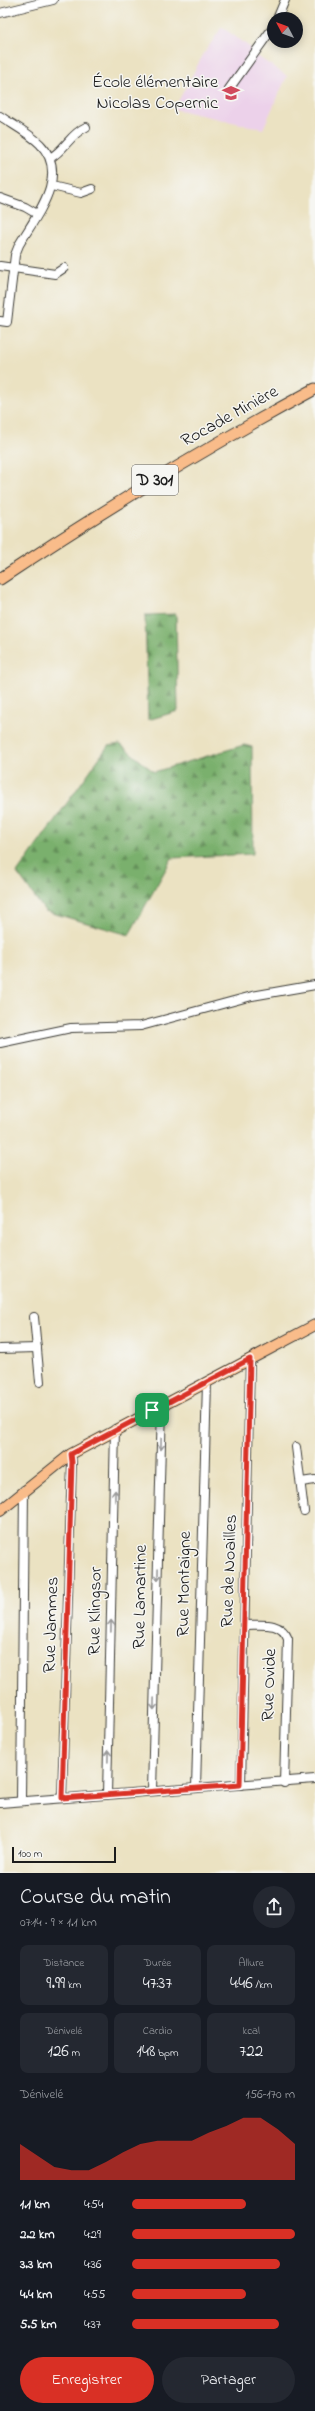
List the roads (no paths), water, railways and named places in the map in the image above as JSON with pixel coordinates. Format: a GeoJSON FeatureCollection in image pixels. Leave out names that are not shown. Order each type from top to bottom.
{"type":"FeatureCollection","features":[{"type":"Feature","properties":{"kind":"highway","name":"Rocade Minière"},"geometry":{"type":"LineString","coordinates":[[0,571],[161,469],[315,382]]}},
{"type":"Feature","properties":{"kind":"highway","name":"Rocade Minière"},"geometry":{"type":"LineString","coordinates":[[0,579],[133,493],[237,432],[315,389]]}},
{"type":"Feature","properties":{"kind":"main road"},"geometry":{"type":"LineString","coordinates":[[0,1511],[24,1490],[71,1454],[115,1429],[315,1325]]}},
{"type":"Feature","properties":{"kind":"street"},"geometry":{"type":"LineString","coordinates":[[0,13],[53,0]]}},
{"type":"Feature","properties":{"kind":"street"},"geometry":{"type":"LineString","coordinates":[[280,12],[285,0]]}},
{"type":"Feature","properties":{"kind":"street"},"geometry":{"type":"LineString","coordinates":[[229,89],[267,36]]}},
{"type":"Feature","properties":{"kind":"street"},"geometry":{"type":"LineString","coordinates":[[0,116],[40,144],[50,158],[52,168],[52,186],[19,245],[13,268],[7,322],[0,321]]}},
{"type":"Feature","properties":{"kind":"street"},"geometry":{"type":"LineString","coordinates":[[50,158],[60,153],[76,132],[86,127]]}},
{"type":"Feature","properties":{"kind":"street"},"geometry":{"type":"LineString","coordinates":[[52,186],[81,193],[92,189]]}},
{"type":"Feature","properties":{"kind":"street"},"geometry":{"type":"LineString","coordinates":[[0,198],[25,207],[37,214]]}},
{"type":"Feature","properties":{"kind":"street"},"geometry":{"type":"LineString","coordinates":[[0,266],[55,274],[64,268]]}},
{"type":"Feature","properties":{"kind":"street"},"geometry":{"type":"LineString","coordinates":[[0,1043],[71,1028],[141,1026],[252,996],[315,985]]}},
{"type":"Feature","properties":{"kind":"street"},"geometry":{"type":"LineString","coordinates":[[34,1318],[40,1382]]}},
{"type":"Feature","properties":{"kind":"street"},"geometry":{"type":"LineString","coordinates":[[0,1349],[37,1348]]}},
{"type":"Feature","properties":{"kind":"street","name":"Rue de Noailles"},"geometry":{"type":"LineString","coordinates":[[240,1785],[245,1625],[250,1359]]}},
{"type":"Feature","properties":{"kind":"street","name":"Rue Montaigne"},"geometry":{"type":"LineString","coordinates":[[196,1788],[207,1382]]}},
{"type":"Feature","properties":{"kind":"street","name":"Rue Lamartine"},"geometry":{"type":"LineString","coordinates":[[152,1791],[162,1405]]}},
{"type":"Feature","properties":{"kind":"street","name":"Rue Klingsor"},"geometry":{"type":"LineString","coordinates":[[108,1795],[115,1429]]}},
{"type":"Feature","properties":{"kind":"street"},"geometry":{"type":"LineString","coordinates":[[296,1447],[304,1511]]}},
{"type":"Feature","properties":{"kind":"street","name":"Rue Jammes"},"geometry":{"type":"LineString","coordinates":[[62,1798],[72,1462],[71,1454]]}},
{"type":"Feature","properties":{"kind":"street"},"geometry":{"type":"LineString","coordinates":[[301,1482],[315,1480]]}},
{"type":"Feature","properties":{"kind":"street"},"geometry":{"type":"LineString","coordinates":[[21,1801],[24,1490]]}},
{"type":"Feature","properties":{"kind":"street","name":"Rue Ovide"},"geometry":{"type":"LineString","coordinates":[[245,1625],[275,1626],[281,1628],[288,1640],[284,1783]]}},
{"type":"Feature","properties":{"kind":"street"},"geometry":{"type":"LineString","coordinates":[[0,1803],[315,1780]]}},
{"type":"Feature","properties":{"kind":"place","name":"École élémentaire Nicolas Copernic"},"geometry":{"type":"Point","coordinates":[231,93]}}]}
